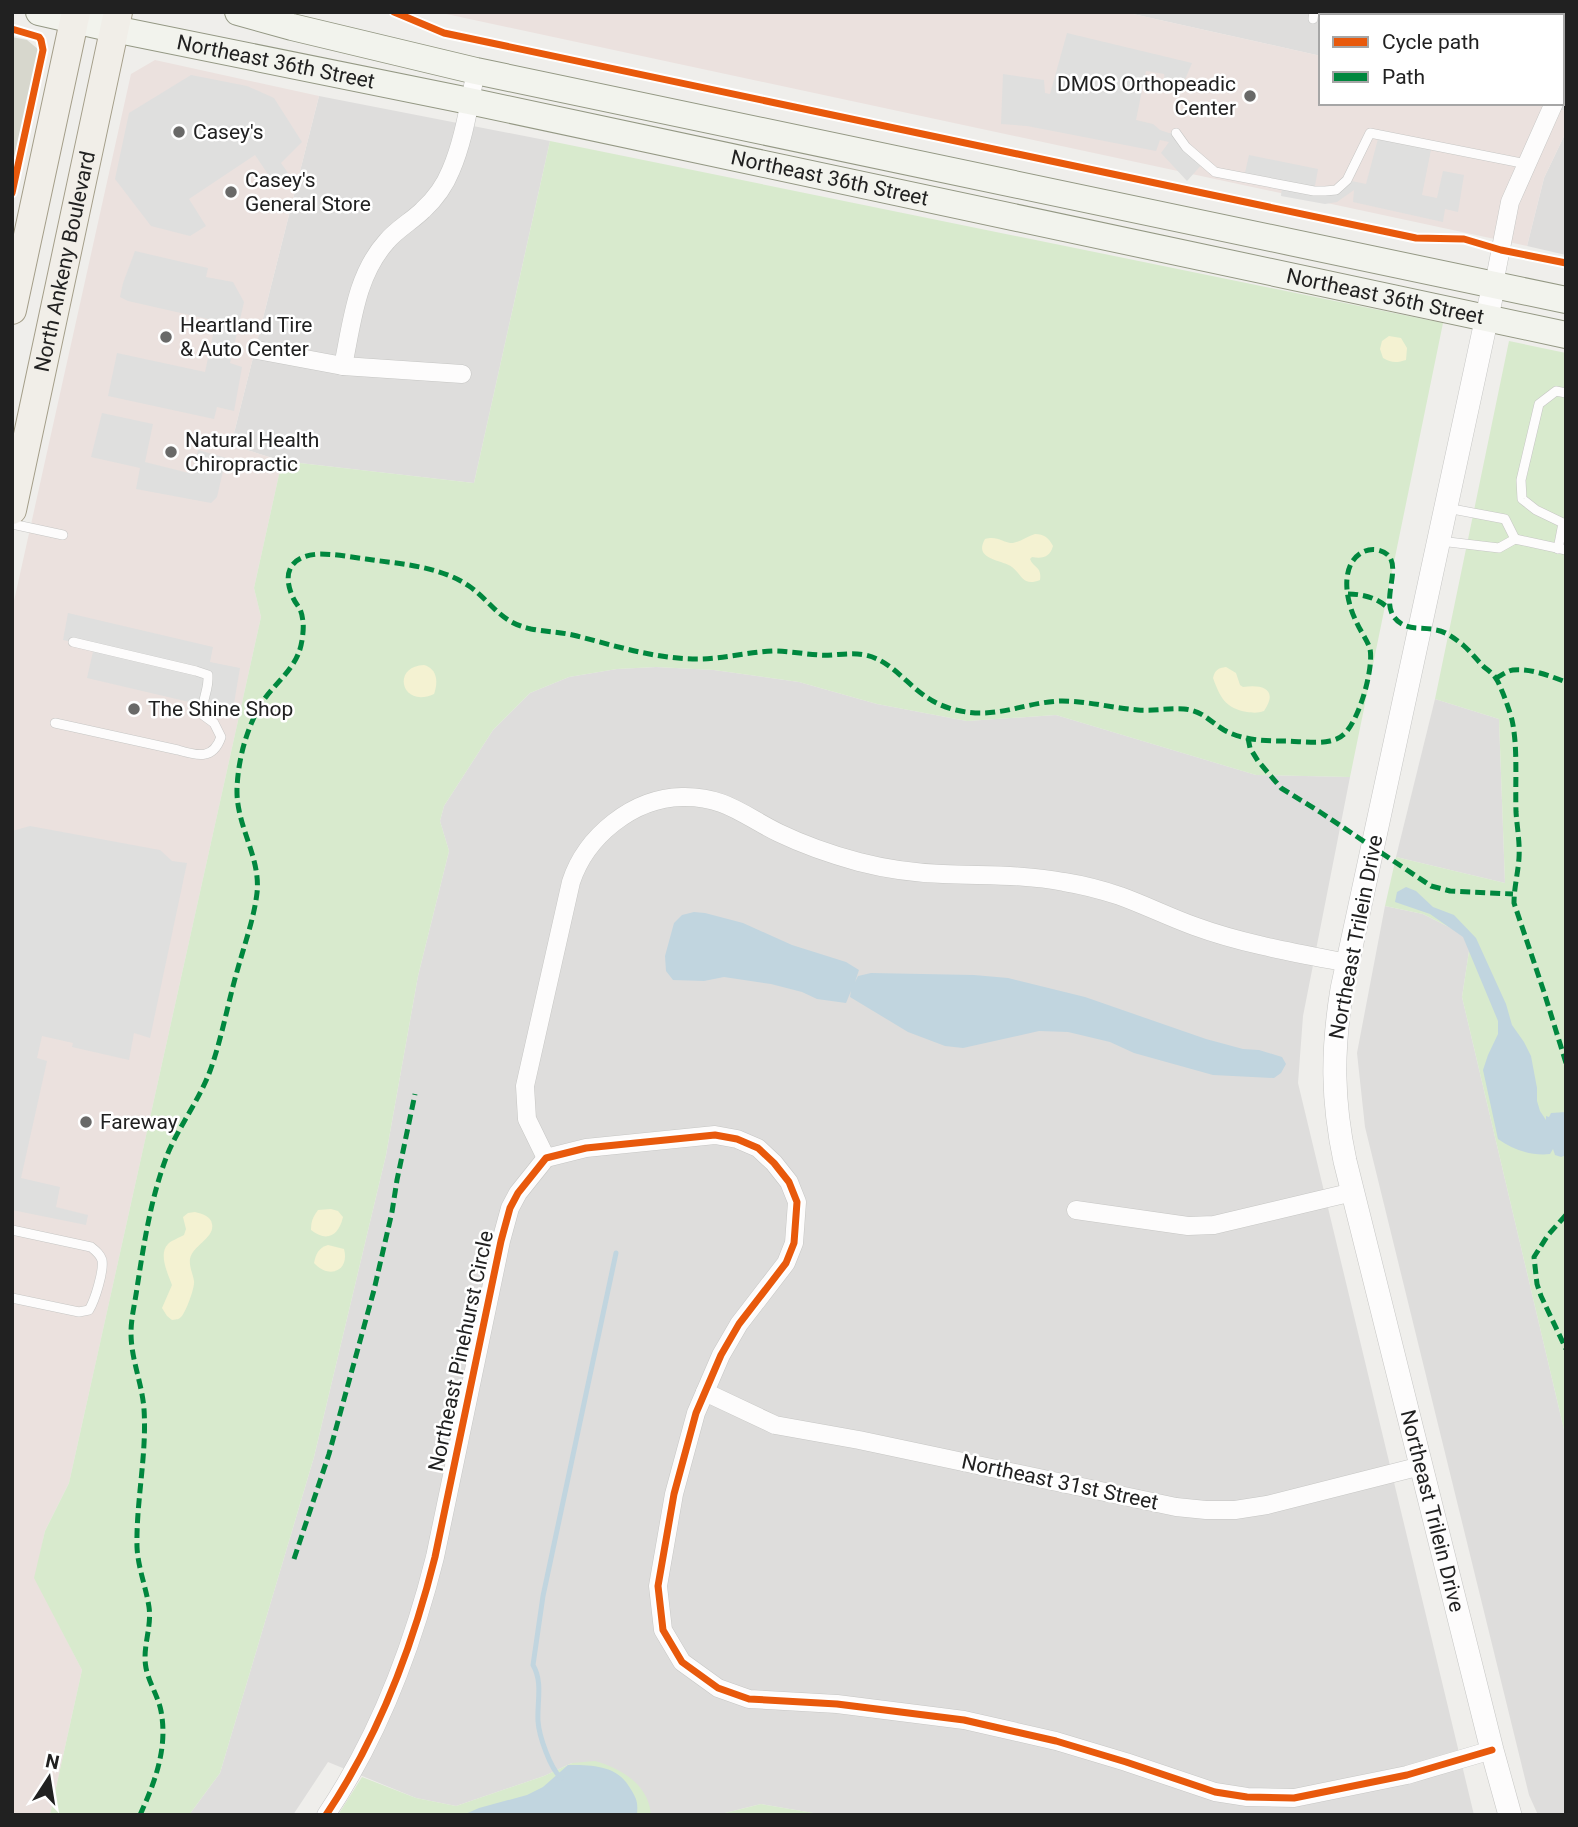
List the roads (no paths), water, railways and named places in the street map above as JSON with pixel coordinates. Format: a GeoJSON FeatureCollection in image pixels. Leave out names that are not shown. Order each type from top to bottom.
{"type":"FeatureCollection","features":[{"type":"Feature","properties":{"kind":"main road","name":"Northeast 36th Street"},"geometry":{"type":"LineString","coordinates":[[39,12],[95,20],[1566,335]]}},
{"type":"Feature","properties":{"kind":"main road","name":"Northeast 36th Street"},"geometry":{"type":"LineString","coordinates":[[238,12],[476,71],[1566,300]]}},
{"type":"Feature","properties":{"kind":"main road","name":"North Ankeny Boulevard"},"geometry":{"type":"LineString","coordinates":[[12,310],[95,20]]}},
{"type":"Feature","properties":{"kind":"main road","name":"North Ankeny Boulevard"},"geometry":{"type":"LineString","coordinates":[[12,510],[95,20]]}},
{"type":"Feature","properties":{"kind":"street"},"geometry":{"type":"LineString","coordinates":[[1561,12],[1566,15]]}},
{"type":"Feature","properties":{"kind":"street"},"geometry":{"type":"LineString","coordinates":[[343,366],[363,279],[373,258],[388,239],[423,210],[438,193],[451,171],[476,71]]}},
{"type":"Feature","properties":{"kind":"street","name":"Northeast Trilein Drive"},"geometry":{"type":"LineString","coordinates":[[1510,1815],[1339,1133],[1334,1072],[1336,1030],[1348,964],[1510,202],[1553,105]]}},
{"type":"Feature","properties":{"kind":"street"},"geometry":{"type":"LineString","coordinates":[[257,350],[343,366],[461,374]]}},
{"type":"Feature","properties":{"kind":"street"},"geometry":{"type":"LineString","coordinates":[[1348,964],[1231,938],[1120,896],[1085,886],[1022,875],[941,874],[877,866],[780,833],[718,801],[681,797],[657,800],[620,818],[594,840],[577,865],[571,881],[525,1086],[527,1119],[545,1158],[586,1148],[715,1135],[737,1139],[758,1148],[774,1163],[789,1182],[797,1202],[794,1243],[786,1263],[738,1324],[721,1355],[696,1413],[674,1494],[658,1586],[663,1629],[682,1662],[718,1688],[749,1699],[836,1704],[964,1720],[1056,1741],[1215,1793],[1247,1797],[1294,1798],[1407,1775],[1492,1750]]}},
{"type":"Feature","properties":{"kind":"street","name":"Northeast Pinehurst Circle"},"geometry":{"type":"LineString","coordinates":[[326,1815],[361,1758],[385,1709],[412,1640],[435,1558],[510,1208],[527,1180],[545,1158]]}},
{"type":"Feature","properties":{"kind":"street"},"geometry":{"type":"LineString","coordinates":[[1076,1210],[1188,1226],[1214,1225],[1353,1192]]}},
{"type":"Feature","properties":{"kind":"street","name":"Northeast 31st Street"},"geometry":{"type":"LineString","coordinates":[[705,1392],[775,1425],[859,1440],[1176,1507],[1235,1510],[1267,1505],[1421,1466]]}},
{"type":"Feature","properties":{"kind":"lane"},"geometry":{"type":"LineString","coordinates":[[1176,133],[1186,147],[1215,172],[1314,191],[1336,190],[1347,180],[1370,132],[1527,164]]}},
{"type":"Feature","properties":{"kind":"lane"},"geometry":{"type":"LineString","coordinates":[[1438,541],[1499,548],[1515,539],[1562,549],[1563,523],[1536,510],[1522,499],[1521,480],[1539,404],[1556,391],[1566,393]]}},
{"type":"Feature","properties":{"kind":"lane"},"geometry":{"type":"LineString","coordinates":[[1446,508],[1505,519],[1515,539]]}},
{"type":"Feature","properties":{"kind":"lane"},"geometry":{"type":"LineString","coordinates":[[12,524],[62,535]]}},
{"type":"Feature","properties":{"kind":"lane"},"geometry":{"type":"LineString","coordinates":[[55,723],[195,755],[210,754],[221,737],[214,723],[203,715],[202,705],[209,687],[208,675],[72,642]]}},
{"type":"Feature","properties":{"kind":"lane"},"geometry":{"type":"LineString","coordinates":[[12,1230],[91,1247],[98,1252],[102,1262],[94,1302],[89,1310],[79,1312],[12,1298]]}},
{"type":"Feature","properties":{"kind":"water"},"geometry":{"type":"Polygon","coordinates":[[[1406,887],[1416,891],[1433,907],[1454,915],[1476,938],[1506,1004],[1512,1025],[1531,1056],[1540,1111],[1546,1120],[1546,1116],[1549,1117],[1551,1113],[1566,1112],[1566,1155],[1555,1155],[1553,1149],[1550,1154],[1530,1153],[1498,1139],[1483,1070],[1498,1034],[1498,1021],[1463,937],[1430,914],[1395,902],[1397,892],[1406,887]]]}},
{"type":"Feature","properties":{"kind":"water"},"geometry":{"type":"Polygon","coordinates":[[[694,912],[743,923],[792,945],[846,962],[859,970],[855,982],[858,976],[871,973],[1008,978],[1085,997],[1206,1039],[1282,1057],[1286,1064],[1274,1078],[1213,1075],[1134,1053],[1110,1042],[1068,1032],[1039,1031],[963,1048],[945,1046],[908,1032],[850,997],[851,991],[846,1003],[817,999],[771,984],[724,977],[704,981],[673,980],[666,971],[665,956],[674,923],[682,915],[694,912]]]}},
{"type":"Feature","properties":{"kind":"water"},"geometry":{"type":"Polygon","coordinates":[[[568,1765],[603,1768],[625,1780],[636,1798],[637,1815],[463,1815],[527,1795],[543,1787],[568,1765]]]}},
{"type":"Feature","properties":{"kind":"waterway"},"geometry":{"type":"LineString","coordinates":[[561,1778],[549,1760],[540,1735],[539,1685],[533,1665],[543,1596],[616,1253]]}},
{"type":"Feature","properties":{"kind":"place","name":"DMOS Orthopeadic Center"},"geometry":{"type":"Point","coordinates":[1250,96]}},
{"type":"Feature","properties":{"kind":"place","name":"Casey's"},"geometry":{"type":"Point","coordinates":[179,132]}},
{"type":"Feature","properties":{"kind":"place","name":"Casey's General Store"},"geometry":{"type":"Point","coordinates":[231,192]}},
{"type":"Feature","properties":{"kind":"place","name":"Heartland Tire & Auto Center"},"geometry":{"type":"Point","coordinates":[166,337]}},
{"type":"Feature","properties":{"kind":"place","name":"Natural Health Chiropractic"},"geometry":{"type":"Point","coordinates":[171,452]}},
{"type":"Feature","properties":{"kind":"place","name":"The Shine Shop"},"geometry":{"type":"Point","coordinates":[134,709]}},
{"type":"Feature","properties":{"kind":"place","name":"Fareway"},"geometry":{"type":"Point","coordinates":[86,1122]}}]}
